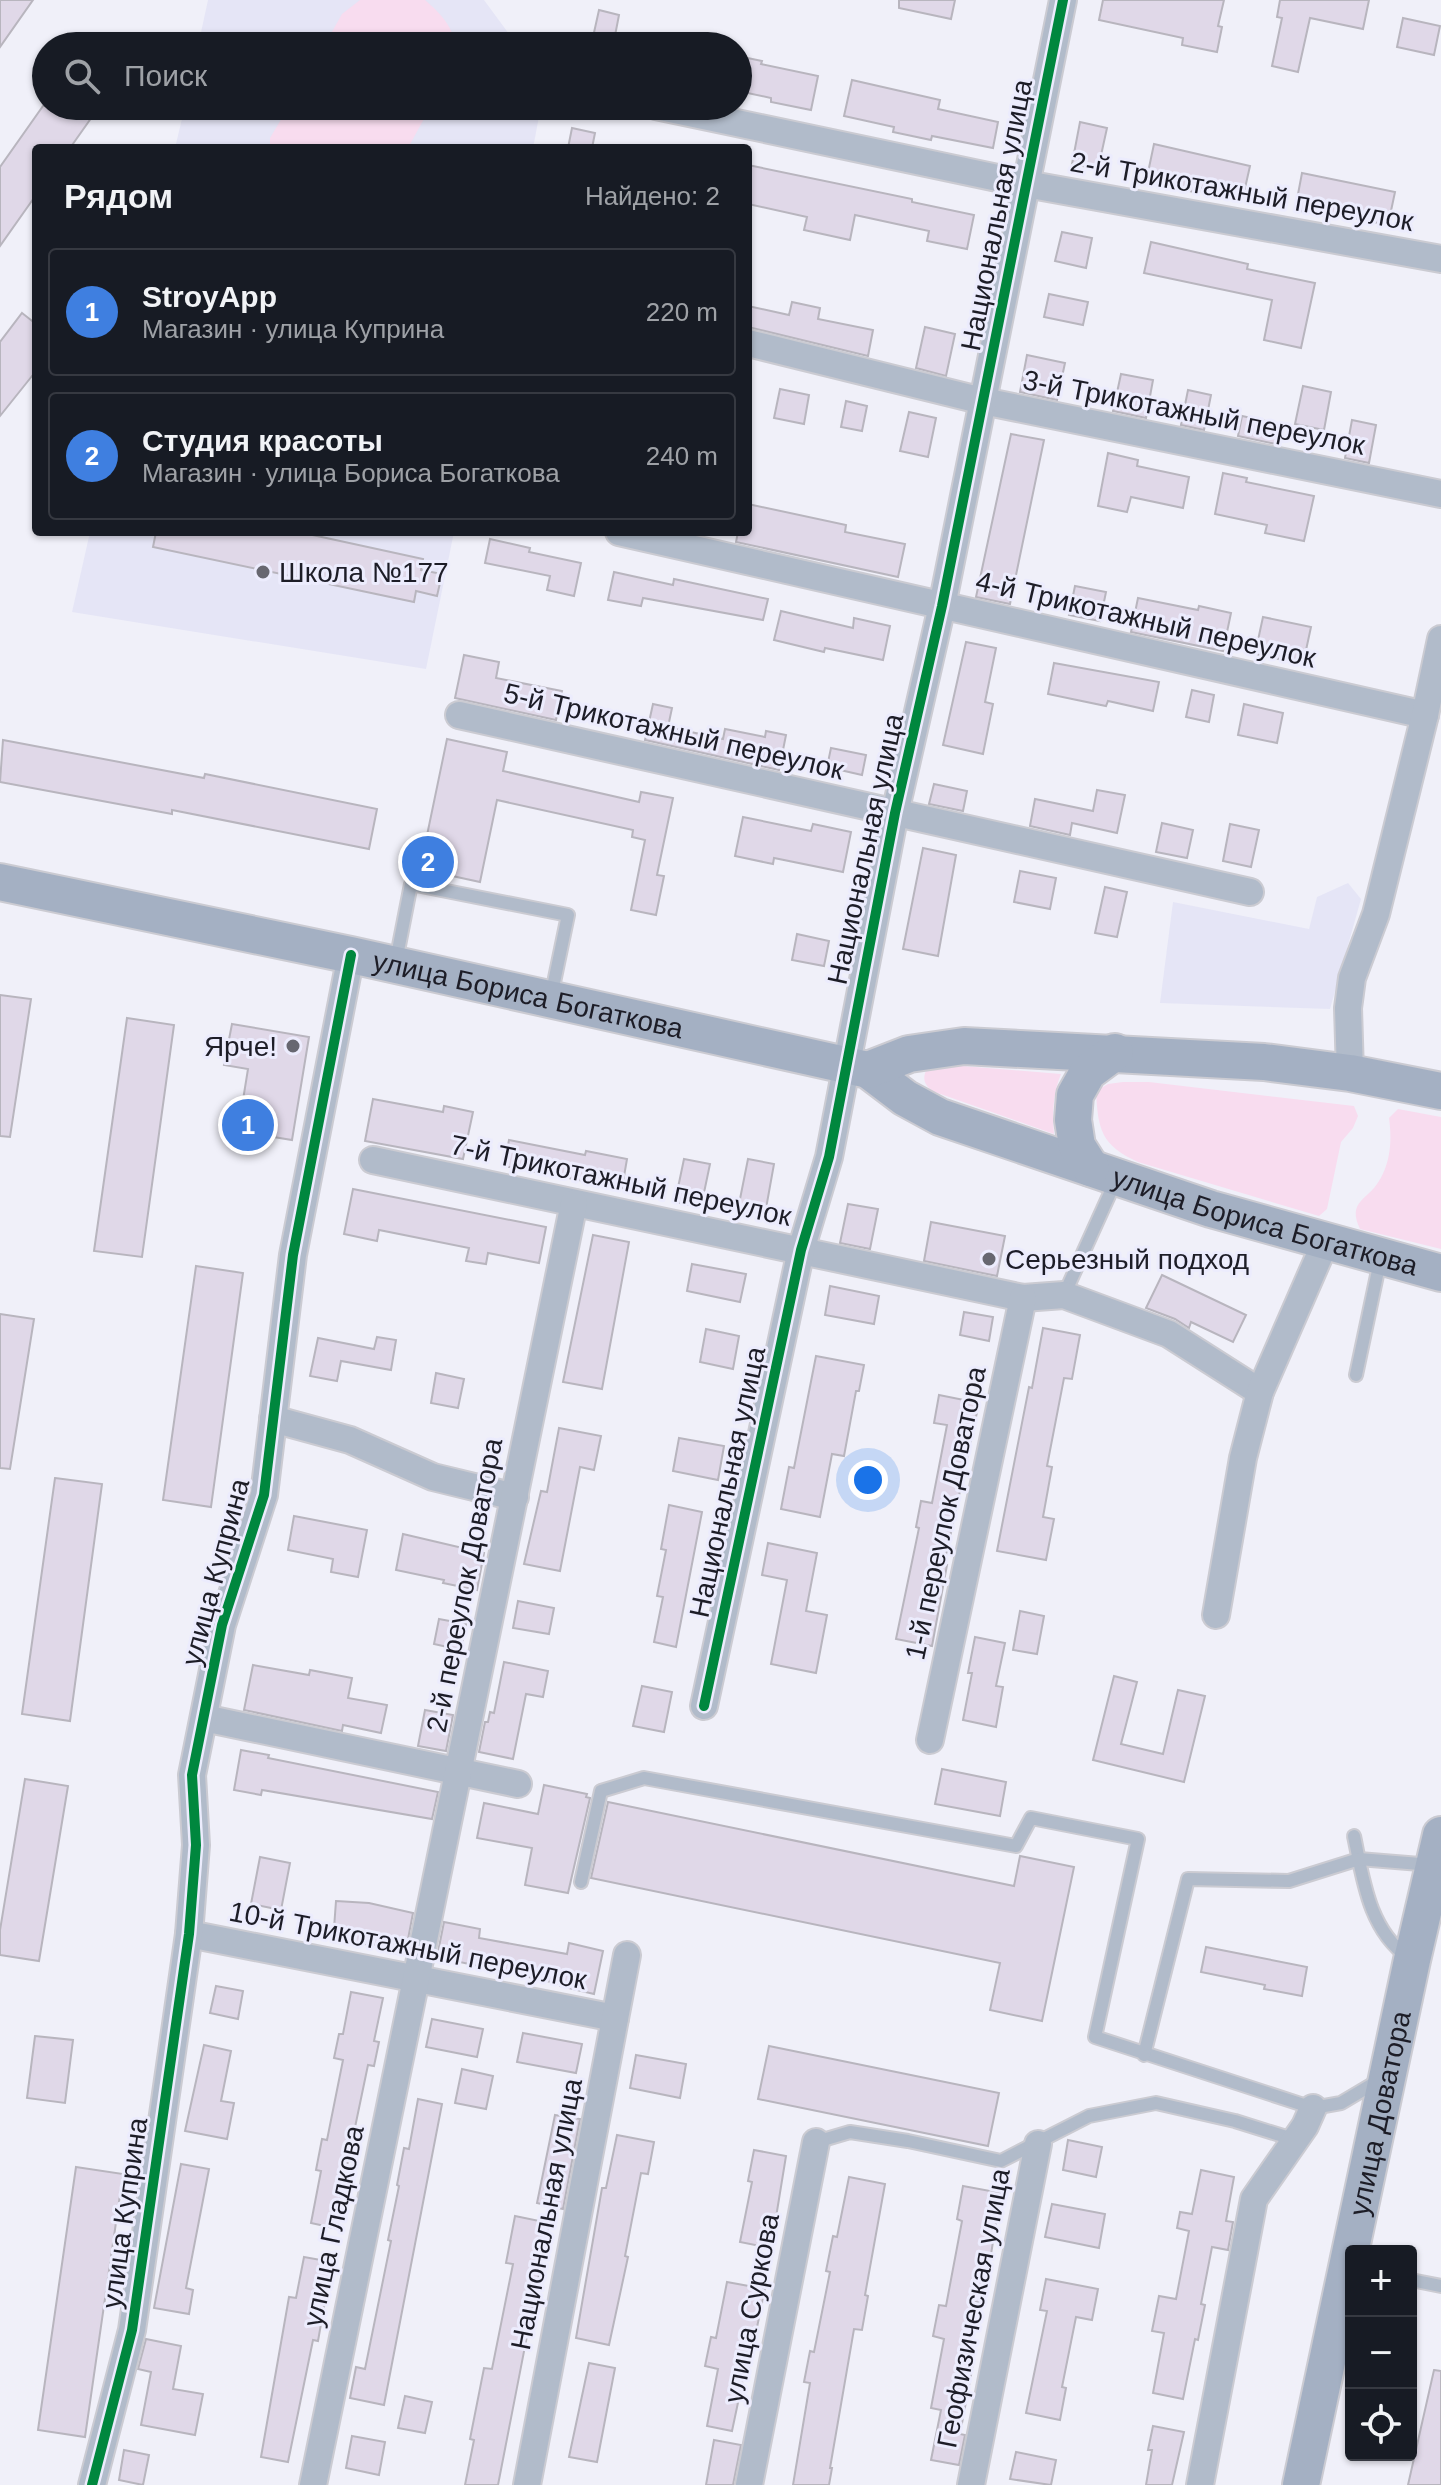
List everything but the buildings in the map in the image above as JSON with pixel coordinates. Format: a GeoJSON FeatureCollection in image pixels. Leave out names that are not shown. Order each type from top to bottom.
{"type":"FeatureCollection","features":[{"type":"Feature","properties":{"kind":"main road","name":"улица Бориса Богаткова"},"geometry":{"type":"LineString","coordinates":[[0,882],[351,955],[857,1069],[940,1117],[1211,1209],[1441,1273]]}},
{"type":"Feature","properties":{"kind":"main road"},"geometry":{"type":"LineString","coordinates":[[857,1069],[909,1054],[964,1046],[1264,1062],[1350,1073],[1441,1091]]}},
{"type":"Feature","properties":{"kind":"main road","name":"улица Бориса Богаткова"},"geometry":{"type":"LineString","coordinates":[[1104,1172],[1077,1146],[1073,1120],[1075,1095],[1088,1072],[1115,1052]]}},
{"type":"Feature","properties":{"kind":"main road","name":"улица Доватора"},"geometry":{"type":"LineString","coordinates":[[1354,2245],[1412,1960],[1438,1850]]}},
{"type":"Feature","properties":{"kind":"main road","name":"улица Доватора"},"geometry":{"type":"LineString","coordinates":[[1301,2485],[1345,2287]]}},
{"type":"Feature","properties":{"kind":"street","name":"Национальная улица"},"geometry":{"type":"LineString","coordinates":[[704,1706],[801,1250],[857,1069],[895,813],[942,606],[1063,0]]}},
{"type":"Feature","properties":{"kind":"street","name":"2-й Трикотажный переулок"},"geometry":{"type":"LineString","coordinates":[[722,120],[1026,184],[1441,259]]}},
{"type":"Feature","properties":{"kind":"street","name":"3-й Трикотажный переулок"},"geometry":{"type":"LineString","coordinates":[[752,344],[983,401],[1441,494]]}},
{"type":"Feature","properties":{"kind":"street","name":"4-й Трикотажный переулок"},"geometry":{"type":"LineString","coordinates":[[636,536],[1425,715]]}},
{"type":"Feature","properties":{"kind":"street"},"geometry":{"type":"LineString","coordinates":[[1350,1073],[1348,1008],[1352,978],[1376,914],[1441,639]]}},
{"type":"Feature","properties":{"kind":"street","name":"5-й Трикотажный переулок"},"geometry":{"type":"LineString","coordinates":[[459,715],[1250,892]]}},
{"type":"Feature","properties":{"kind":"street","name":"улица Куприна"},"geometry":{"type":"LineString","coordinates":[[92,2485],[132,2330],[189,1934],[196,1845],[192,1775],[222,1625],[264,1495],[293,1255],[351,955]]}},
{"type":"Feature","properties":{"kind":"street","name":"7-й Трикотажный переулок"},"geometry":{"type":"LineString","coordinates":[[373,1160],[1023,1298],[1064,1295],[1169,1334],[1260,1392]]}},
{"type":"Feature","properties":{"kind":"street","name":"2-й переулок Доватора"},"geometry":{"type":"LineString","coordinates":[[416,1980],[574,1203]]}},
{"type":"Feature","properties":{"kind":"street"},"geometry":{"type":"LineString","coordinates":[[1216,1615],[1243,1458],[1260,1392],[1325,1243]]}},
{"type":"Feature","properties":{"kind":"street","name":"1-й переулок Доватора"},"geometry":{"type":"LineString","coordinates":[[930,1740],[1023,1298]]}},
{"type":"Feature","properties":{"kind":"street"},"geometry":{"type":"LineString","coordinates":[[273,1419],[350,1440],[433,1477],[515,1497]]}},
{"type":"Feature","properties":{"kind":"street"},"geometry":{"type":"LineString","coordinates":[[204,1718],[518,1784]]}},
{"type":"Feature","properties":{"kind":"street","name":"10-й Трикотажный переулок"},"geometry":{"type":"LineString","coordinates":[[189,1934],[615,2018]]}},
{"type":"Feature","properties":{"kind":"street","name":"Национальная улица"},"geometry":{"type":"LineString","coordinates":[[527,2485],[627,1955]]}},
{"type":"Feature","properties":{"kind":"street","name":"улица Гладкова"},"geometry":{"type":"LineString","coordinates":[[313,2485],[416,1980]]}},
{"type":"Feature","properties":{"kind":"street"},"geometry":{"type":"LineString","coordinates":[[1200,2485],[1254,2199],[1296,2140],[1313,2108]]}},
{"type":"Feature","properties":{"kind":"street","name":"улица Суркова"},"geometry":{"type":"LineString","coordinates":[[749,2485],[816,2142]]}},
{"type":"Feature","properties":{"kind":"street","name":"Геофизическая улица"},"geometry":{"type":"LineString","coordinates":[[971,2485],[1038,2144]]}},
{"type":"Feature","properties":{"kind":"lane"},"geometry":{"type":"LineString","coordinates":[[395,965],[411,884],[568,915],[551,1000]]}},
{"type":"Feature","properties":{"kind":"lane"},"geometry":{"type":"LineString","coordinates":[[1064,1295],[1104,1172]]}},
{"type":"Feature","properties":{"kind":"lane"},"geometry":{"type":"LineString","coordinates":[[1356,1375],[1381,1258]]}},
{"type":"Feature","properties":{"kind":"lane"},"geometry":{"type":"LineString","coordinates":[[581,1882],[601,1791],[644,1778],[1016,1846],[1031,1818],[1138,1839],[1095,2037],[1313,2108],[1341,2103],[1388,2075]]}},
{"type":"Feature","properties":{"kind":"lane"},"geometry":{"type":"LineString","coordinates":[[1354,1836],[1367,1899],[1393,1947],[1412,1960]]}},
{"type":"Feature","properties":{"kind":"lane"},"geometry":{"type":"LineString","coordinates":[[1144,2055],[1188,1879],[1289,1881],[1359,1859],[1438,1850]]}},
{"type":"Feature","properties":{"kind":"lane"},"geometry":{"type":"LineString","coordinates":[[816,2142],[850,2132],[1001,2161],[1089,2116],[1156,2103],[1235,2121],[1296,2140]]}},
{"type":"Feature","properties":{"kind":"lane"},"geometry":{"type":"LineString","coordinates":[[1417,2281],[1441,2286]]}},
{"type":"Feature","properties":{"kind":"shaded area"},"geometry":{"type":"Polygon","coordinates":[[[208,0],[484,0],[508,32],[201,32],[208,0]]]}},
{"type":"Feature","properties":{"kind":"shaded area"},"geometry":{"type":"Polygon","coordinates":[[[360,0],[425,0],[452,32],[332,32],[342,14],[360,0]]]}},
{"type":"Feature","properties":{"kind":"shaded area"},"geometry":{"type":"Polygon","coordinates":[[[182,120],[538,120],[534,144],[176,144],[182,120]]]}},
{"type":"Feature","properties":{"kind":"shaded area"},"geometry":{"type":"Polygon","coordinates":[[[281,120],[423,120],[410,144],[270,144],[270,138],[281,120]]]}},
{"type":"Feature","properties":{"kind":"shaded area","name":"Школа №177"},"geometry":{"type":"Polygon","coordinates":[[[89,536],[453,536],[426,669],[72,612],[89,536]]]}},
{"type":"Feature","properties":{"kind":"shaded area"},"geometry":{"type":"Polygon","coordinates":[[[1348,883],[1361,899],[1330,1009],[1160,1003],[1173,902],[1309,929],[1317,897],[1348,883]]]}},
{"type":"Feature","properties":{"kind":"shaded area"},"geometry":{"type":"Polygon","coordinates":[[[938,1064],[1061,1074],[1054,1104],[1054,1134],[932,1091],[924,1078],[927,1068],[938,1064]]]}},
{"type":"Feature","properties":{"kind":"shaded area"},"geometry":{"type":"Polygon","coordinates":[[[1149,1082],[1354,1106],[1358,1116],[1341,1142],[1327,1209],[1319,1216],[1126,1156],[1104,1135],[1098,1116],[1096,1091],[1108,1084],[1149,1082]]]}},
{"type":"Feature","properties":{"kind":"shaded area"},"geometry":{"type":"Polygon","coordinates":[[[1398,1109],[1441,1117],[1441,1249],[1360,1229],[1357,1220],[1357,1207],[1379,1181],[1386,1166],[1390,1142],[1389,1118],[1398,1109]]]}},
{"type":"Feature","properties":{"kind":"cycle path"},"geometry":{"type":"LineString","coordinates":[[704,1706],[801,1250],[829,1157],[895,813],[942,606],[1063,0]]}},
{"type":"Feature","properties":{"kind":"cycle path"},"geometry":{"type":"LineString","coordinates":[[92,2485],[132,2330],[189,1934],[196,1845],[192,1775],[222,1625],[264,1495],[293,1255],[351,955]]}},
{"type":"Feature","properties":{"kind":"place","name":"Школа №177"},"geometry":{"type":"Point","coordinates":[263,572]}},
{"type":"Feature","properties":{"kind":"place","name":"Студия красоты"},"geometry":{"type":"Point","coordinates":[428,862]}},
{"type":"Feature","properties":{"kind":"place","name":"Ярче!"},"geometry":{"type":"Point","coordinates":[293,1046]}},
{"type":"Feature","properties":{"kind":"place","name":"StroyApp"},"geometry":{"type":"Point","coordinates":[248,1125]}},
{"type":"Feature","properties":{"kind":"place","name":"Серьезный подход"},"geometry":{"type":"Point","coordinates":[989,1259]}}]}
